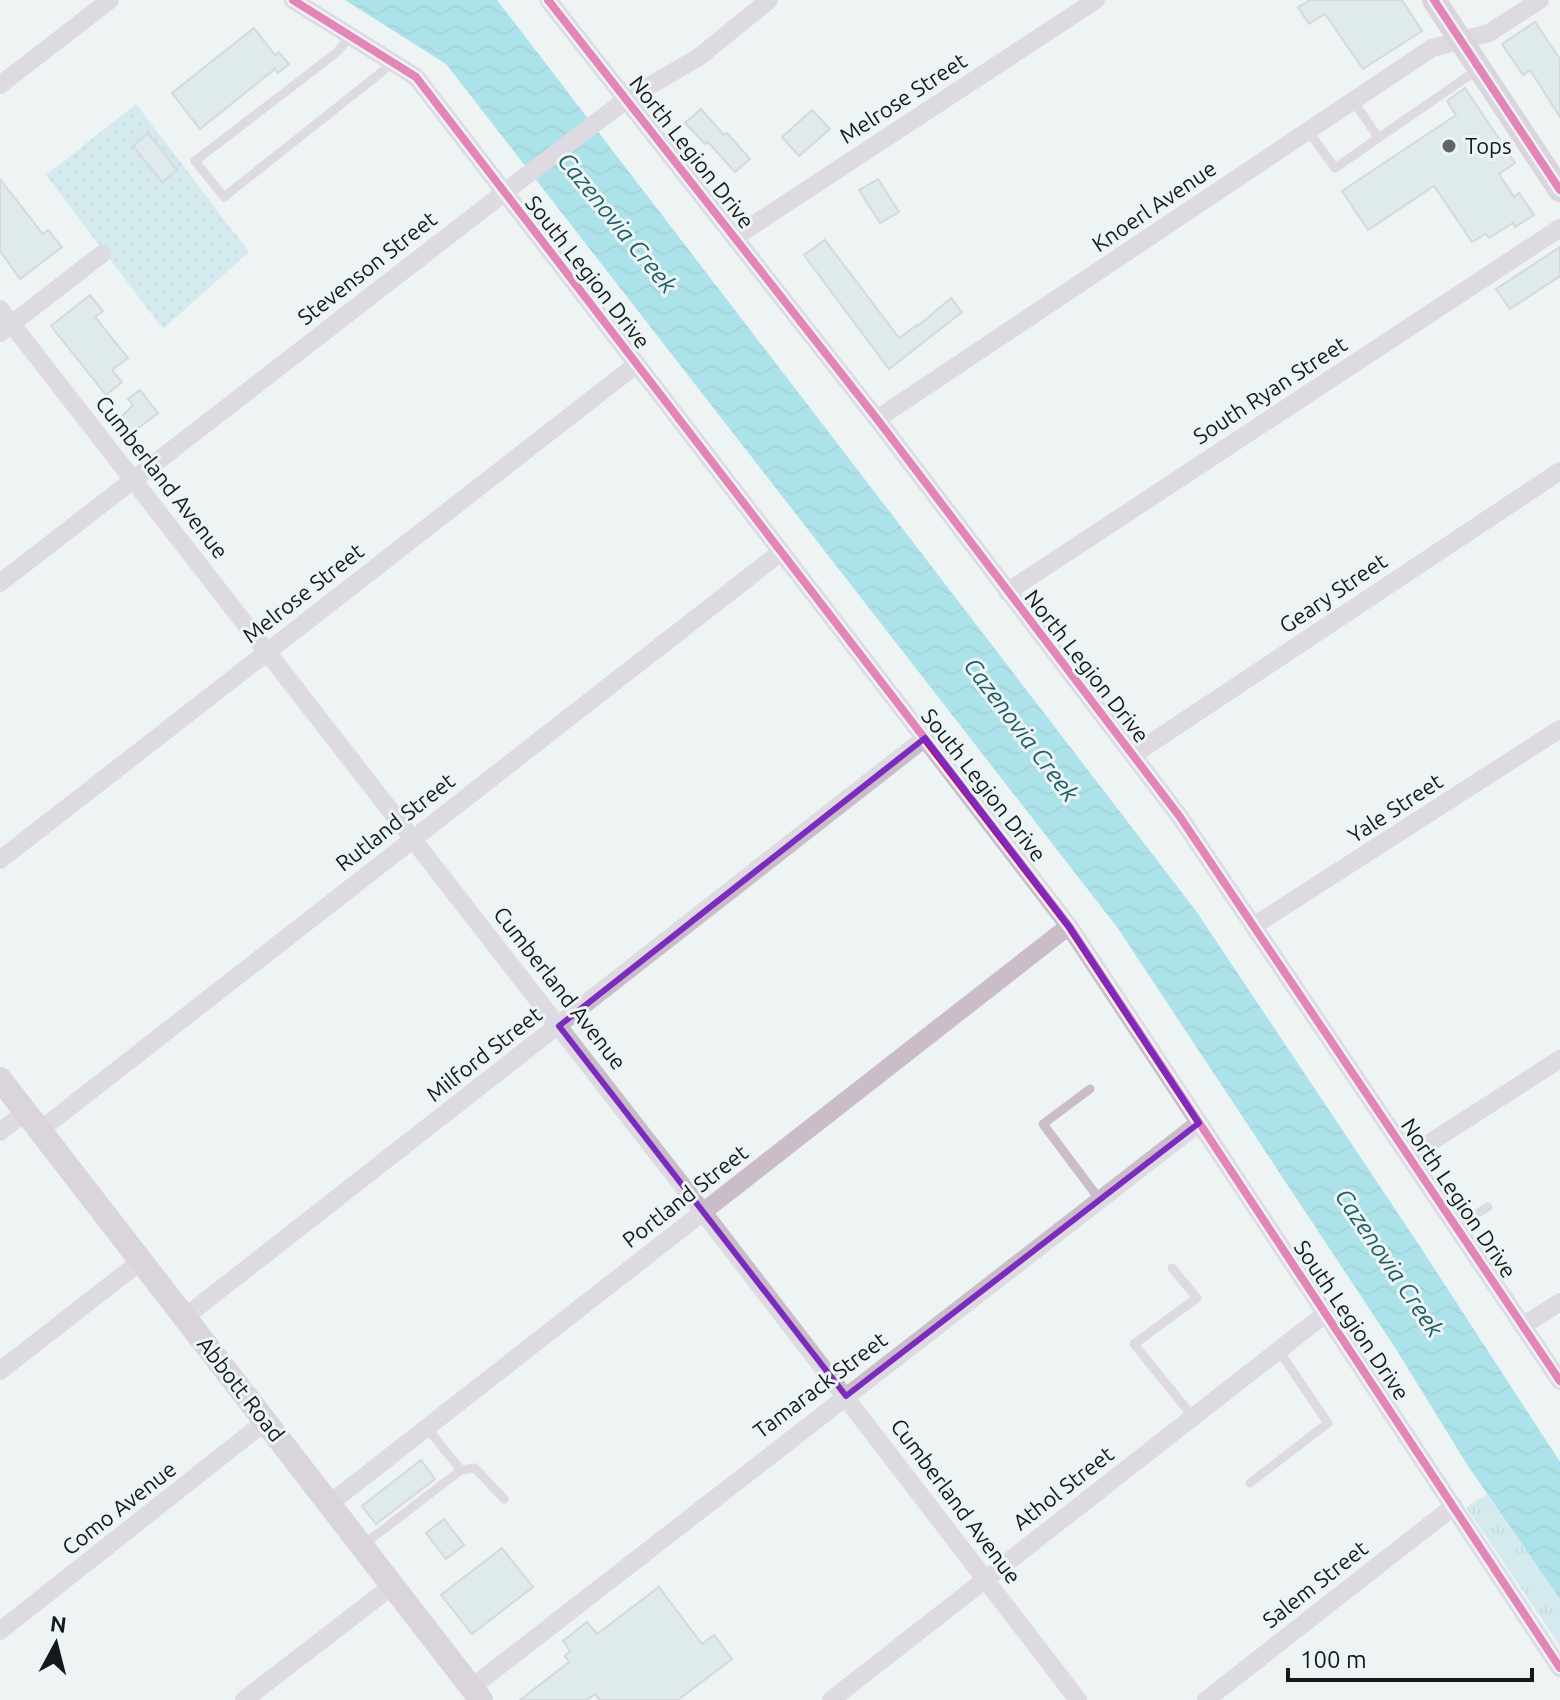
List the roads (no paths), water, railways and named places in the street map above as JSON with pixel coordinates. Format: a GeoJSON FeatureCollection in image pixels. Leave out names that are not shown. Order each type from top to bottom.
{"type":"FeatureCollection","features":[{"type":"Feature","properties":{"kind":"street"},"geometry":{"type":"LineString","coordinates":[[0,85],[110,0]]}},
{"type":"Feature","properties":{"kind":"street","name":"South Legion Drive"},"geometry":{"type":"LineString","coordinates":[[293,0],[416,77],[509,188],[637,364],[1069,926],[1560,1668]]}},
{"type":"Feature","properties":{"kind":"street","name":"North Legion Drive"},"geometry":{"type":"LineString","coordinates":[[548,0],[620,104],[735,237],[1180,817],[1560,1381]]}},
{"type":"Feature","properties":{"kind":"street","name":"Stevenson Street"},"geometry":{"type":"LineString","coordinates":[[0,583],[509,188],[620,104],[699,57],[769,0]]}},
{"type":"Feature","properties":{"kind":"street","name":"Melrose Street"},"geometry":{"type":"LineString","coordinates":[[735,237],[1096,0]]}},
{"type":"Feature","properties":{"kind":"street"},"geometry":{"type":"LineString","coordinates":[[1434,0],[1560,190]]}},
{"type":"Feature","properties":{"kind":"street","name":"Knoerl Avenue"},"geometry":{"type":"LineString","coordinates":[[877,419],[1432,48],[1489,33],[1540,0]]}},
{"type":"Feature","properties":{"kind":"street","name":"South Ryan Street"},"geometry":{"type":"LineString","coordinates":[[1007,592],[1560,228]]}},
{"type":"Feature","properties":{"kind":"street"},"geometry":{"type":"LineString","coordinates":[[4,322],[102,254]]}},
{"type":"Feature","properties":{"kind":"street","name":"Cumberland Avenue"},"geometry":{"type":"LineString","coordinates":[[4,322],[133,479],[846,1396],[1078,1700]]}},
{"type":"Feature","properties":{"kind":"street","name":"Melrose Street"},"geometry":{"type":"LineString","coordinates":[[0,860],[637,364]]}},
{"type":"Feature","properties":{"kind":"street","name":"Geary Street"},"geometry":{"type":"LineString","coordinates":[[1133,755],[1560,471]]}},
{"type":"Feature","properties":{"kind":"street","name":"Rutland Street"},"geometry":{"type":"LineString","coordinates":[[0,1132],[32,1121],[413,839],[781,552]]}},
{"type":"Feature","properties":{"kind":"street","name":"Yale Street"},"geometry":{"type":"LineString","coordinates":[[1255,925],[1560,729]]}},
{"type":"Feature","properties":{"kind":"street","name":"Milford Street"},"geometry":{"type":"LineString","coordinates":[[185,1317],[925,738]]}},
{"type":"Feature","properties":{"kind":"street","name":"Portland Street"},"geometry":{"type":"LineString","coordinates":[[329,1504],[1069,926]]}},
{"type":"Feature","properties":{"kind":"street"},"geometry":{"type":"LineString","coordinates":[[1409,1156],[1560,1059]]}},
{"type":"Feature","properties":{"kind":"street","name":"Abbott Road"},"geometry":{"type":"LineString","coordinates":[[0,1079],[476,1694]]}},
{"type":"Feature","properties":{"kind":"street","name":"Tamarack Street"},"geometry":{"type":"LineString","coordinates":[[476,1694],[846,1396],[1199,1123]]}},
{"type":"Feature","properties":{"kind":"street"},"geometry":{"type":"LineString","coordinates":[[0,1371],[141,1261]]}},
{"type":"Feature","properties":{"kind":"street"},"geometry":{"type":"LineString","coordinates":[[1523,1326],[1560,1302]]}},
{"type":"Feature","properties":{"kind":"street","name":"Athol Street"},"geometry":{"type":"LineString","coordinates":[[831,1700],[1325,1314]]}},
{"type":"Feature","properties":{"kind":"street","name":"Como Avenue"},"geometry":{"type":"LineString","coordinates":[[0,1631],[266,1421]]}},
{"type":"Feature","properties":{"kind":"street","name":"Salem Street"},"geometry":{"type":"LineString","coordinates":[[1206,1700],[1454,1506]]}},
{"type":"Feature","properties":{"kind":"street"},"geometry":{"type":"LineString","coordinates":[[244,1700],[392,1586]]}},
{"type":"Feature","properties":{"kind":"lane"},"geometry":{"type":"LineString","coordinates":[[351,36],[336,53],[195,161],[224,197],[393,63]]}},
{"type":"Feature","properties":{"kind":"lane"},"geometry":{"type":"LineString","coordinates":[[1309,132],[1335,168],[1480,68]]}},
{"type":"Feature","properties":{"kind":"lane"},"geometry":{"type":"LineString","coordinates":[[1354,102],[1378,137]]}},
{"type":"Feature","properties":{"kind":"lane"},"geometry":{"type":"LineString","coordinates":[[1090,1089],[1043,1124],[1100,1200]]}},
{"type":"Feature","properties":{"kind":"lane"},"geometry":{"type":"LineString","coordinates":[[1456,1226],[1488,1207]]}},
{"type":"Feature","properties":{"kind":"lane"},"geometry":{"type":"LineString","coordinates":[[1172,1268],[1197,1298],[1134,1344],[1193,1417]]}},
{"type":"Feature","properties":{"kind":"lane"},"geometry":{"type":"LineString","coordinates":[[1250,1483],[1328,1423],[1279,1351]]}},
{"type":"Feature","properties":{"kind":"lane"},"geometry":{"type":"LineString","coordinates":[[427,1428],[461,1470]]}},
{"type":"Feature","properties":{"kind":"lane"},"geometry":{"type":"LineString","coordinates":[[363,1545],[461,1470],[475,1468],[504,1499]]}},
{"type":"Feature","properties":{"kind":"water","name":"Cazenovia Creek"},"geometry":{"type":"Polygon","coordinates":[[[345,0],[497,0],[1196,911],[1560,1462],[1560,1599],[1468,1466],[1396,1349],[1117,927],[446,64],[345,0]]]}},
{"type":"Feature","properties":{"kind":"place","name":"Tops"},"geometry":{"type":"Point","coordinates":[1449,146]}}]}
